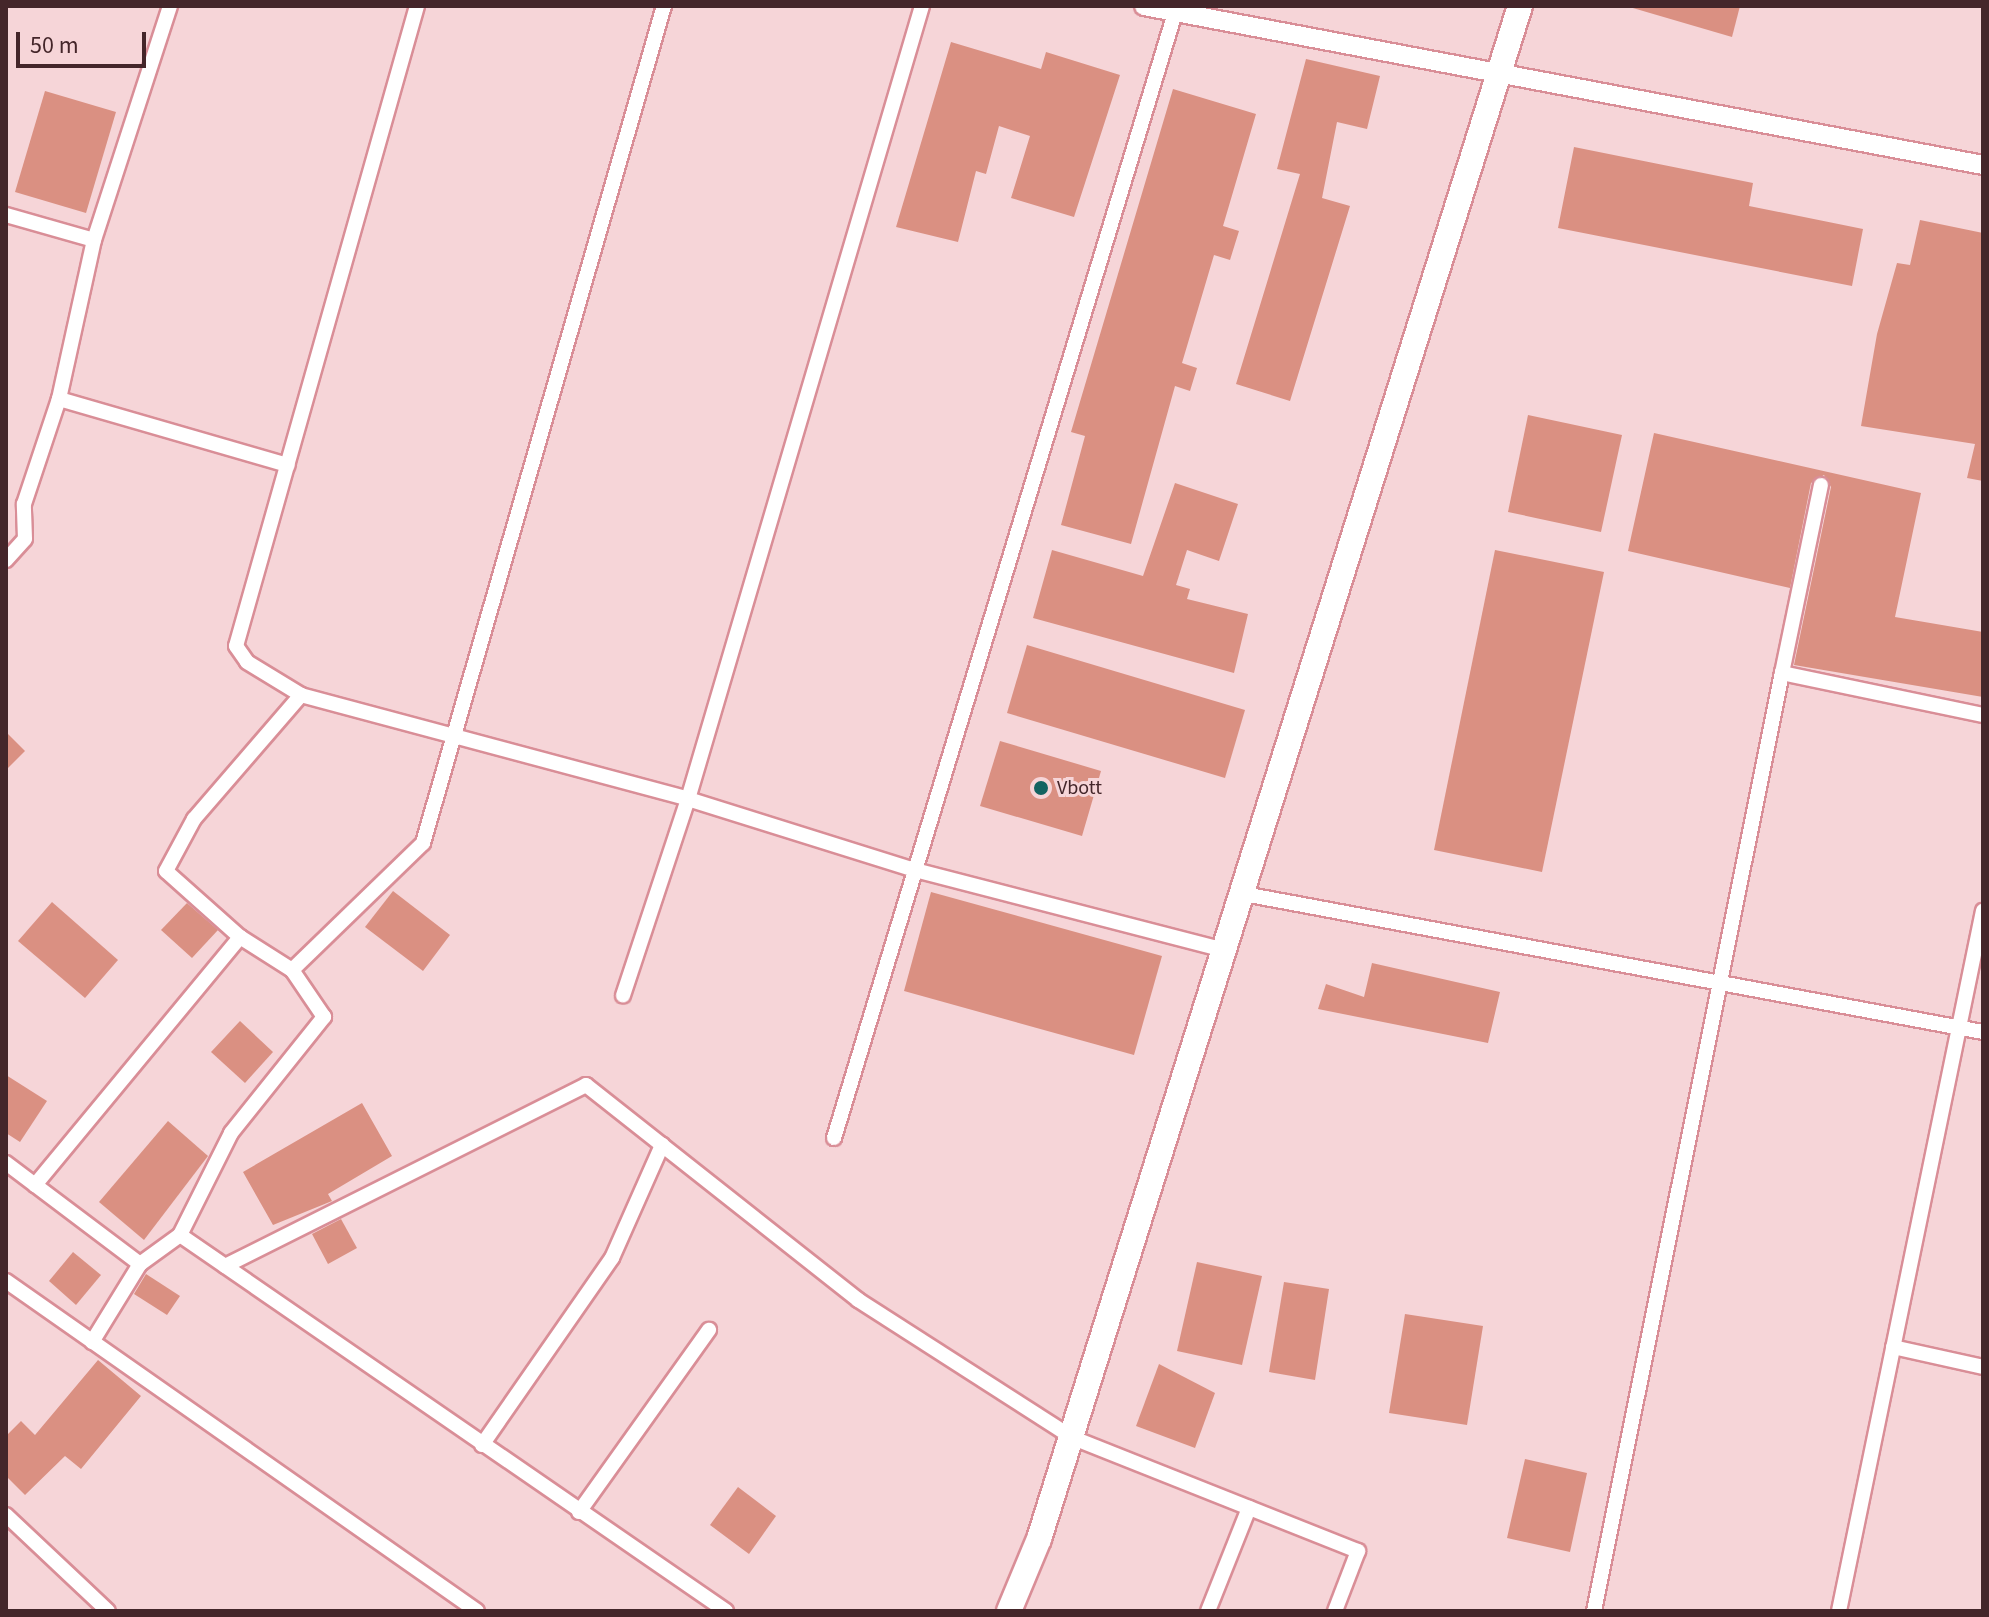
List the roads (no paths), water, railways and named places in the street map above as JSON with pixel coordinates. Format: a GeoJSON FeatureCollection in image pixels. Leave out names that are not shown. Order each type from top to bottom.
{"type":"FeatureCollection","features":[{"type":"Feature","properties":{"kind":"highway"},"geometry":{"type":"LineString","coordinates":[[1009,1611],[1071,1437],[1244,894],[1520,6]]}},
{"type":"Feature","properties":{"kind":"street"},"geometry":{"type":"LineString","coordinates":[[6,560],[25,539],[24,504],[59,399],[94,240],[170,6]]}},
{"type":"Feature","properties":{"kind":"street"},"geometry":{"type":"LineString","coordinates":[[417,6],[236,646],[247,662],[301,695],[688,799],[915,870],[1225,950]]}},
{"type":"Feature","properties":{"kind":"street"},"geometry":{"type":"LineString","coordinates":[[292,970],[423,843],[459,738],[664,6]]}},
{"type":"Feature","properties":{"kind":"street"},"geometry":{"type":"LineString","coordinates":[[623,996],[688,799],[922,6]]}},
{"type":"Feature","properties":{"kind":"street"},"geometry":{"type":"LineString","coordinates":[[1144,6],[1176,9],[1983,165]]}},
{"type":"Feature","properties":{"kind":"street"},"geometry":{"type":"LineString","coordinates":[[834,1138],[1176,9]]}},
{"type":"Feature","properties":{"kind":"street"},"geometry":{"type":"LineString","coordinates":[[6,215],[94,240]]}},
{"type":"Feature","properties":{"kind":"street"},"geometry":{"type":"LineString","coordinates":[[59,399],[288,465]]}},
{"type":"Feature","properties":{"kind":"street"},"geometry":{"type":"LineString","coordinates":[[1594,1611],[1821,485]]}},
{"type":"Feature","properties":{"kind":"street"},"geometry":{"type":"LineString","coordinates":[[1782,673],[1983,715]]}},
{"type":"Feature","properties":{"kind":"street"},"geometry":{"type":"LineString","coordinates":[[92,1342],[140,1264],[180,1235],[231,1133],[324,1017],[292,970],[240,937],[166,871],[168,859],[301,695]]}},
{"type":"Feature","properties":{"kind":"street"},"geometry":{"type":"LineString","coordinates":[[1244,894],[1722,980],[1983,1032]]}},
{"type":"Feature","properties":{"kind":"street"},"geometry":{"type":"LineString","coordinates":[[1839,1611],[1983,911]]}},
{"type":"Feature","properties":{"kind":"street"},"geometry":{"type":"LineString","coordinates":[[35,1185],[240,937]]}},
{"type":"Feature","properties":{"kind":"street"},"geometry":{"type":"LineString","coordinates":[[225,1266],[586,1085],[858,1300],[1071,1437],[1358,1551],[1335,1611]]}},
{"type":"Feature","properties":{"kind":"street"},"geometry":{"type":"LineString","coordinates":[[482,1445],[612,1258],[662,1145]]}},
{"type":"Feature","properties":{"kind":"street"},"geometry":{"type":"LineString","coordinates":[[6,1163],[140,1264]]}},
{"type":"Feature","properties":{"kind":"street"},"geometry":{"type":"LineString","coordinates":[[180,1235],[726,1611]]}},
{"type":"Feature","properties":{"kind":"street"},"geometry":{"type":"LineString","coordinates":[[6,1281],[477,1611]]}},
{"type":"Feature","properties":{"kind":"street"},"geometry":{"type":"LineString","coordinates":[[579,1512],[709,1330]]}},
{"type":"Feature","properties":{"kind":"street"},"geometry":{"type":"LineString","coordinates":[[1893,1347],[1983,1367]]}},
{"type":"Feature","properties":{"kind":"street"},"geometry":{"type":"LineString","coordinates":[[1208,1611],[1249,1508]]}},
{"type":"Feature","properties":{"kind":"street"},"geometry":{"type":"LineString","coordinates":[[6,1515],[108,1611]]}},
{"type":"Feature","properties":{"kind":"place","name":"Vbott"},"geometry":{"type":"Point","coordinates":[1041,788]}}]}
